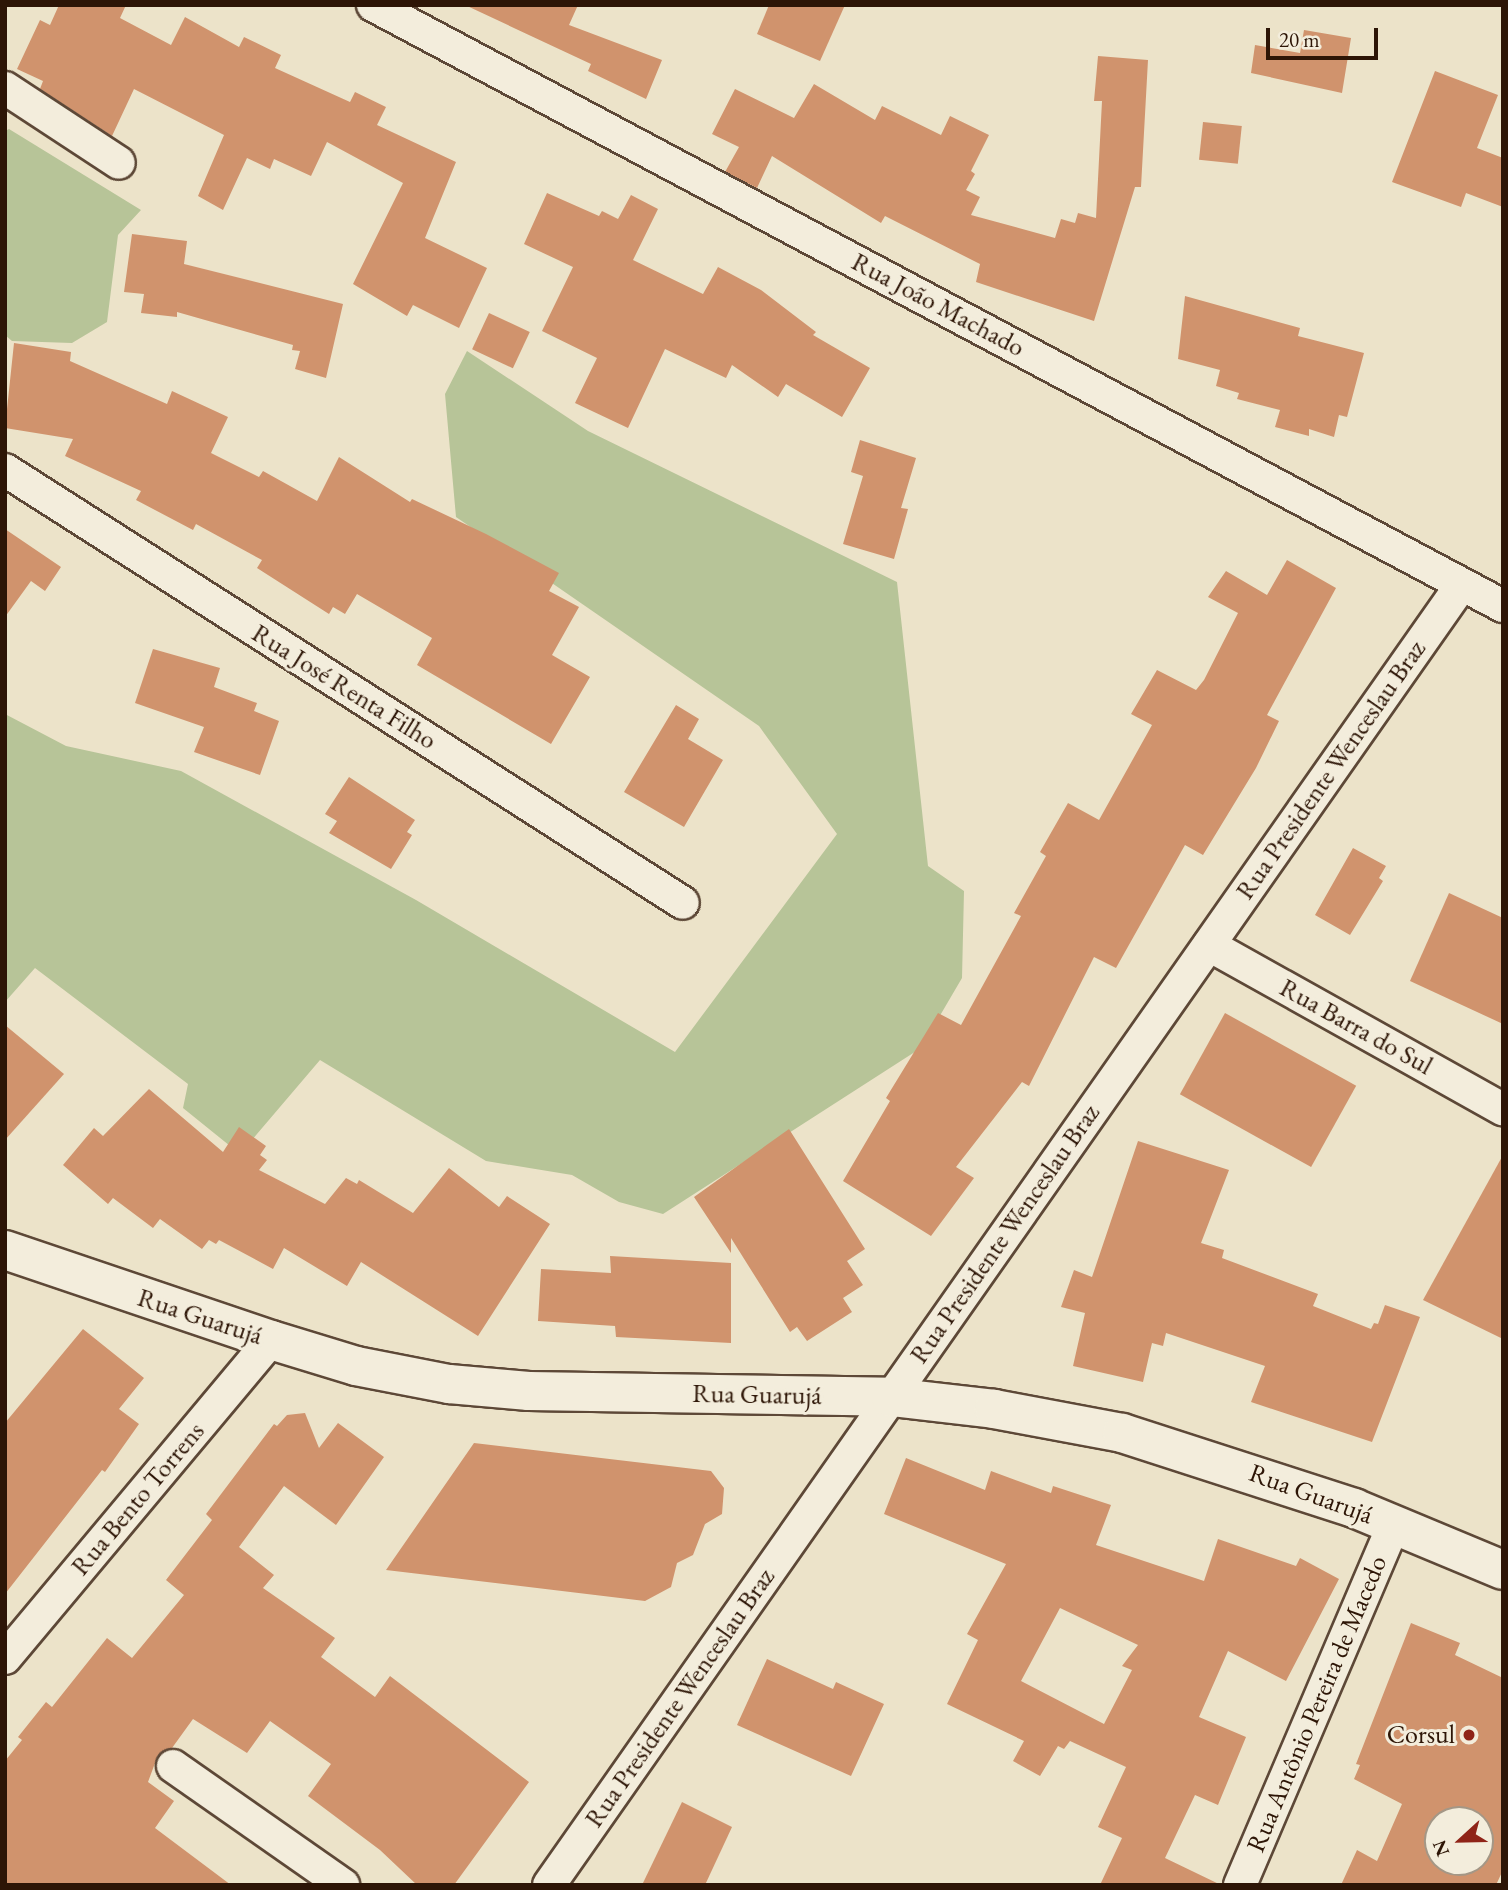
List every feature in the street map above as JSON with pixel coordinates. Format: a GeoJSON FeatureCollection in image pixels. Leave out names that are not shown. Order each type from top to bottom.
{"type":"FeatureCollection","features":[{"type":"Feature","properties":{"kind":"street","name":"Rua João Machado"},"geometry":{"type":"LineString","coordinates":[[373,5],[1503,606]]}},
{"type":"Feature","properties":{"kind":"street"},"geometry":{"type":"LineString","coordinates":[[5,88],[119,163]]}},
{"type":"Feature","properties":{"kind":"street","name":"Rua José Renta Filho"},"geometry":{"type":"LineString","coordinates":[[5,470],[683,903]]}},
{"type":"Feature","properties":{"kind":"street","name":"Rua Presidente Wenceslau Braz"},"geometry":{"type":"LineString","coordinates":[[549,1885],[1462,584]]}},
{"type":"Feature","properties":{"kind":"street","name":"Rua Barra do Sul"},"geometry":{"type":"LineString","coordinates":[[1209,944],[1503,1109]]}},
{"type":"Feature","properties":{"kind":"street","name":"Rua Guarujá"},"geometry":{"type":"LineString","coordinates":[[5,1250],[356,1366],[449,1384],[530,1391],[891,1397],[994,1409],[1122,1433],[1250,1472],[1394,1524],[1503,1570]]}},
{"type":"Feature","properties":{"kind":"street","name":"Rua Bento Torrens"},"geometry":{"type":"LineString","coordinates":[[5,1658],[271,1340]]}},
{"type":"Feature","properties":{"kind":"street","name":"Rua Antônio Pereira de Macedo"},"geometry":{"type":"LineString","coordinates":[[1240,1885],[1394,1524]]}},
{"type":"Feature","properties":{"kind":"street"},"geometry":{"type":"LineString","coordinates":[[173,1766],[344,1885]]}},
{"type":"Feature","properties":{"kind":"green space"},"geometry":{"type":"Polygon","coordinates":[[[9,129],[141,210],[118,235],[107,322],[72,343],[12,341],[5,335],[5,131],[9,129]]]}},
{"type":"Feature","properties":{"kind":"green space"},"geometry":{"type":"Polygon","coordinates":[[[467,351],[588,431],[897,582],[928,866],[964,891],[962,978],[921,1048],[663,1214],[619,1202],[572,1175],[486,1161],[320,1060],[240,1154],[183,1108],[188,1084],[35,968],[5,1002],[5,714],[66,746],[181,771],[416,900],[675,1052],[837,834],[759,726],[456,517],[445,394],[467,351]]]}},
{"type":"Feature","properties":{"kind":"building"},"geometry":{"type":"Polygon","coordinates":[[[59,5],[126,5],[120,18],[171,45],[185,17],[239,47],[244,37],[281,55],[275,68],[350,102],[355,92],[386,107],[377,125],[456,162],[425,238],[487,268],[459,328],[413,305],[407,316],[353,284],[403,183],[327,142],[311,176],[274,159],[270,169],[247,158],[223,210],[198,196],[224,135],[134,89],[112,136],[40,89],[43,81],[17,69],[40,20],[50,25],[59,5]]]}},
{"type":"Feature","properties":{"kind":"building"},"geometry":{"type":"Polygon","coordinates":[[[465,5],[578,5],[569,25],[662,60],[646,99],[588,71],[591,64],[465,5]]]}},
{"type":"Feature","properties":{"kind":"building"},"geometry":{"type":"Polygon","coordinates":[[[769,5],[845,5],[820,61],[757,34],[769,5]]]}},
{"type":"Feature","properties":{"kind":"building"},"geometry":{"type":"Polygon","coordinates":[[[1304,30],[1351,38],[1342,93],[1251,73],[1255,45],[1300,53],[1304,30]]]}},
{"type":"Feature","properties":{"kind":"building"},"geometry":{"type":"Polygon","coordinates":[[[1098,56],[1148,60],[1141,187],[1135,187],[1094,321],[976,282],[980,264],[885,216],[881,223],[772,156],[757,188],[725,172],[739,147],[712,134],[735,89],[794,118],[814,84],[875,120],[882,106],[941,135],[950,116],[989,135],[971,171],[975,174],[966,190],[980,197],[971,215],[1055,238],[1061,219],[1075,223],[1078,213],[1096,218],[1102,101],[1094,101],[1098,56]]]}},
{"type":"Feature","properties":{"kind":"building"},"geometry":{"type":"Polygon","coordinates":[[[1435,71],[1498,95],[1477,148],[1503,158],[1503,207],[1466,193],[1461,207],[1392,182],[1435,71]]]}},
{"type":"Feature","properties":{"kind":"building"},"geometry":{"type":"Polygon","coordinates":[[[1203,122],[1242,126],[1238,164],[1199,160],[1203,122]]]}},
{"type":"Feature","properties":{"kind":"building"},"geometry":{"type":"Polygon","coordinates":[[[547,193],[599,216],[602,211],[618,219],[631,195],[658,209],[633,260],[703,294],[718,267],[761,290],[816,332],[813,335],[870,368],[842,417],[786,384],[778,397],[732,365],[726,378],[665,349],[628,428],[575,403],[597,358],[542,331],[573,267],[524,244],[547,193]]]}},
{"type":"Feature","properties":{"kind":"building"},"geometry":{"type":"Polygon","coordinates":[[[132,234],[187,241],[184,264],[343,304],[326,378],[295,369],[300,351],[292,350],[293,345],[177,312],[177,317],[141,313],[144,294],[124,292],[132,234]]]}},
{"type":"Feature","properties":{"kind":"building"},"geometry":{"type":"Polygon","coordinates":[[[1185,296],[1300,328],[1298,336],[1364,353],[1347,417],[1339,415],[1334,437],[1309,429],[1309,436],[1275,427],[1280,410],[1237,399],[1239,393],[1216,386],[1220,370],[1178,359],[1185,296]]]}},
{"type":"Feature","properties":{"kind":"building"},"geometry":{"type":"Polygon","coordinates":[[[489,313],[530,332],[513,368],[472,349],[489,313]]]}},
{"type":"Feature","properties":{"kind":"building"},"geometry":{"type":"Polygon","coordinates":[[[14,343],[71,352],[70,361],[167,404],[172,391],[228,417],[211,453],[259,477],[263,471],[317,501],[339,457],[410,502],[412,499],[486,534],[559,573],[549,591],[579,607],[552,655],[590,677],[551,744],[417,665],[432,638],[357,594],[345,614],[333,607],[329,614],[257,568],[262,560],[196,524],[193,530],[136,500],[141,491],[65,456],[73,439],[5,428],[14,343]]]}},
{"type":"Feature","properties":{"kind":"building"},"geometry":{"type":"Polygon","coordinates":[[[860,440],[916,458],[901,508],[908,509],[894,559],[843,544],[863,476],[851,472],[860,440]]]}},
{"type":"Feature","properties":{"kind":"building"},"geometry":{"type":"Polygon","coordinates":[[[5,529],[61,567],[45,591],[31,581],[5,617],[5,529]]]}},
{"type":"Feature","properties":{"kind":"building"},"geometry":{"type":"Polygon","coordinates":[[[1287,560],[1336,588],[1267,715],[1279,721],[1256,768],[1203,855],[1185,845],[1116,968],[1094,957],[1029,1086],[1022,1082],[956,1167],[974,1178],[931,1236],[843,1181],[890,1101],[886,1098],[938,1013],[961,1025],[1021,916],[1014,913],[1046,856],[1040,852],[1068,803],[1099,820],[1152,725],[1131,714],[1157,670],[1196,690],[1204,680],[1238,613],[1208,597],[1226,571],[1267,595],[1287,560]]]}},
{"type":"Feature","properties":{"kind":"building"},"geometry":{"type":"Polygon","coordinates":[[[153,649],[220,668],[214,687],[257,703],[254,711],[279,721],[260,775],[194,752],[204,727],[135,703],[153,649]]]}},
{"type":"Feature","properties":{"kind":"building"},"geometry":{"type":"Polygon","coordinates":[[[676,705],[699,719],[688,739],[723,760],[684,827],[624,792],[676,705]]]}},
{"type":"Feature","properties":{"kind":"building"},"geometry":{"type":"Polygon","coordinates":[[[349,777],[415,820],[407,832],[412,835],[391,869],[329,833],[337,821],[325,814],[349,777]]]}},
{"type":"Feature","properties":{"kind":"building"},"geometry":{"type":"Polygon","coordinates":[[[1353,848],[1386,866],[1379,878],[1383,881],[1350,935],[1315,915],[1353,848]]]}},
{"type":"Feature","properties":{"kind":"building"},"geometry":{"type":"Polygon","coordinates":[[[1449,893],[1503,918],[1503,1024],[1410,981],[1449,893]]]}},
{"type":"Feature","properties":{"kind":"building"},"geometry":{"type":"Polygon","coordinates":[[[1225,1013],[1356,1086],[1311,1167],[1180,1094],[1225,1013]]]}},
{"type":"Feature","properties":{"kind":"building"},"geometry":{"type":"Polygon","coordinates":[[[5,1025],[64,1074],[5,1140],[5,1025]]]}},
{"type":"Feature","properties":{"kind":"building"},"geometry":{"type":"Polygon","coordinates":[[[149,1089],[223,1152],[239,1127],[266,1146],[260,1155],[267,1160],[259,1170],[325,1204],[346,1178],[357,1184],[359,1180],[413,1213],[449,1168],[499,1207],[507,1196],[550,1224],[478,1336],[361,1262],[347,1286],[284,1248],[273,1269],[219,1240],[216,1244],[209,1240],[202,1249],[160,1219],[153,1228],[113,1198],[108,1204],[63,1165],[94,1128],[103,1136],[149,1089]]]}},
{"type":"Feature","properties":{"kind":"building"},"geometry":{"type":"Polygon","coordinates":[[[789,1129],[865,1249],[847,1261],[863,1285],[843,1298],[852,1312],[807,1341],[797,1327],[790,1332],[731,1238],[731,1253],[694,1197],[789,1129]]]}},
{"type":"Feature","properties":{"kind":"building"},"geometry":{"type":"Polygon","coordinates":[[[1138,1141],[1229,1170],[1201,1243],[1224,1250],[1222,1258],[1318,1294],[1313,1306],[1371,1329],[1374,1323],[1378,1324],[1385,1305],[1420,1317],[1372,1442],[1251,1402],[1265,1366],[1166,1333],[1163,1346],[1152,1343],[1143,1382],[1073,1366],[1085,1313],[1061,1307],[1074,1270],[1092,1277],[1138,1141]]]}},
{"type":"Feature","properties":{"kind":"building"},"geometry":{"type":"Polygon","coordinates":[[[1503,1155],[1503,1339],[1423,1300],[1503,1155]]]}},
{"type":"Feature","properties":{"kind":"building"},"geometry":{"type":"Polygon","coordinates":[[[610,1256],[731,1263],[731,1343],[616,1337],[615,1326],[538,1321],[541,1269],[611,1273],[610,1256]]]}},
{"type":"Feature","properties":{"kind":"building"},"geometry":{"type":"Polygon","coordinates":[[[83,1329],[144,1378],[119,1409],[139,1424],[105,1472],[102,1470],[5,1594],[5,1423],[83,1329]]]}},
{"type":"Feature","properties":{"kind":"building"},"geometry":{"type":"Polygon","coordinates":[[[305,1413],[319,1448],[338,1423],[384,1457],[336,1525],[284,1486],[239,1547],[274,1575],[263,1588],[335,1638],[321,1657],[375,1697],[390,1676],[529,1782],[454,1885],[417,1885],[380,1850],[308,1796],[331,1764],[270,1721],[247,1753],[193,1719],[172,1748],[158,1755],[148,1782],[174,1801],[155,1828],[231,1885],[5,1885],[5,1761],[22,1740],[18,1737],[46,1702],[52,1707],[107,1638],[132,1658],[184,1595],[166,1580],[212,1520],[206,1514],[274,1424],[277,1426],[287,1415],[305,1413]]]}},
{"type":"Feature","properties":{"kind":"building"},"geometry":{"type":"Polygon","coordinates":[[[474,1443],[711,1471],[724,1488],[722,1514],[705,1524],[693,1555],[677,1563],[671,1587],[645,1601],[386,1570],[474,1443]]]}},
{"type":"Feature","properties":{"kind":"building"},"geometry":{"type":"Polygon","coordinates":[[[906,1458],[985,1490],[991,1471],[1051,1493],[1053,1486],[1111,1505],[1096,1545],[1204,1581],[1218,1539],[1296,1566],[1300,1558],[1339,1579],[1286,1681],[1228,1651],[1199,1717],[1246,1737],[1218,1805],[1195,1795],[1165,1858],[1221,1885],[1100,1885],[1122,1838],[1098,1827],[1126,1767],[1070,1741],[1064,1749],[1058,1746],[1040,1776],[1013,1761],[1024,1741],[947,1704],[978,1640],[967,1634],[1006,1564],[884,1514],[906,1458]],[[1060,1608],[1021,1681],[1104,1724],[1132,1670],[1122,1666],[1138,1645],[1060,1608]]]}},
{"type":"Feature","properties":{"kind":"building"},"geometry":{"type":"Polygon","coordinates":[[[1411,1623],[1460,1643],[1455,1655],[1503,1678],[1503,1870],[1496,1885],[1341,1885],[1357,1850],[1377,1861],[1402,1804],[1354,1779],[1360,1765],[1356,1764],[1411,1623]]]}},
{"type":"Feature","properties":{"kind":"building"},"geometry":{"type":"Polygon","coordinates":[[[767,1659],[833,1689],[836,1682],[884,1704],[851,1776],[737,1725],[767,1659]]]}},
{"type":"Feature","properties":{"kind":"building"},"geometry":{"type":"Polygon","coordinates":[[[682,1802],[732,1827],[705,1885],[642,1885],[682,1802]]]}},
{"type":"Feature","properties":{"kind":"place","name":"Corsul"},"geometry":{"type":"Point","coordinates":[1469,1735]}}]}
